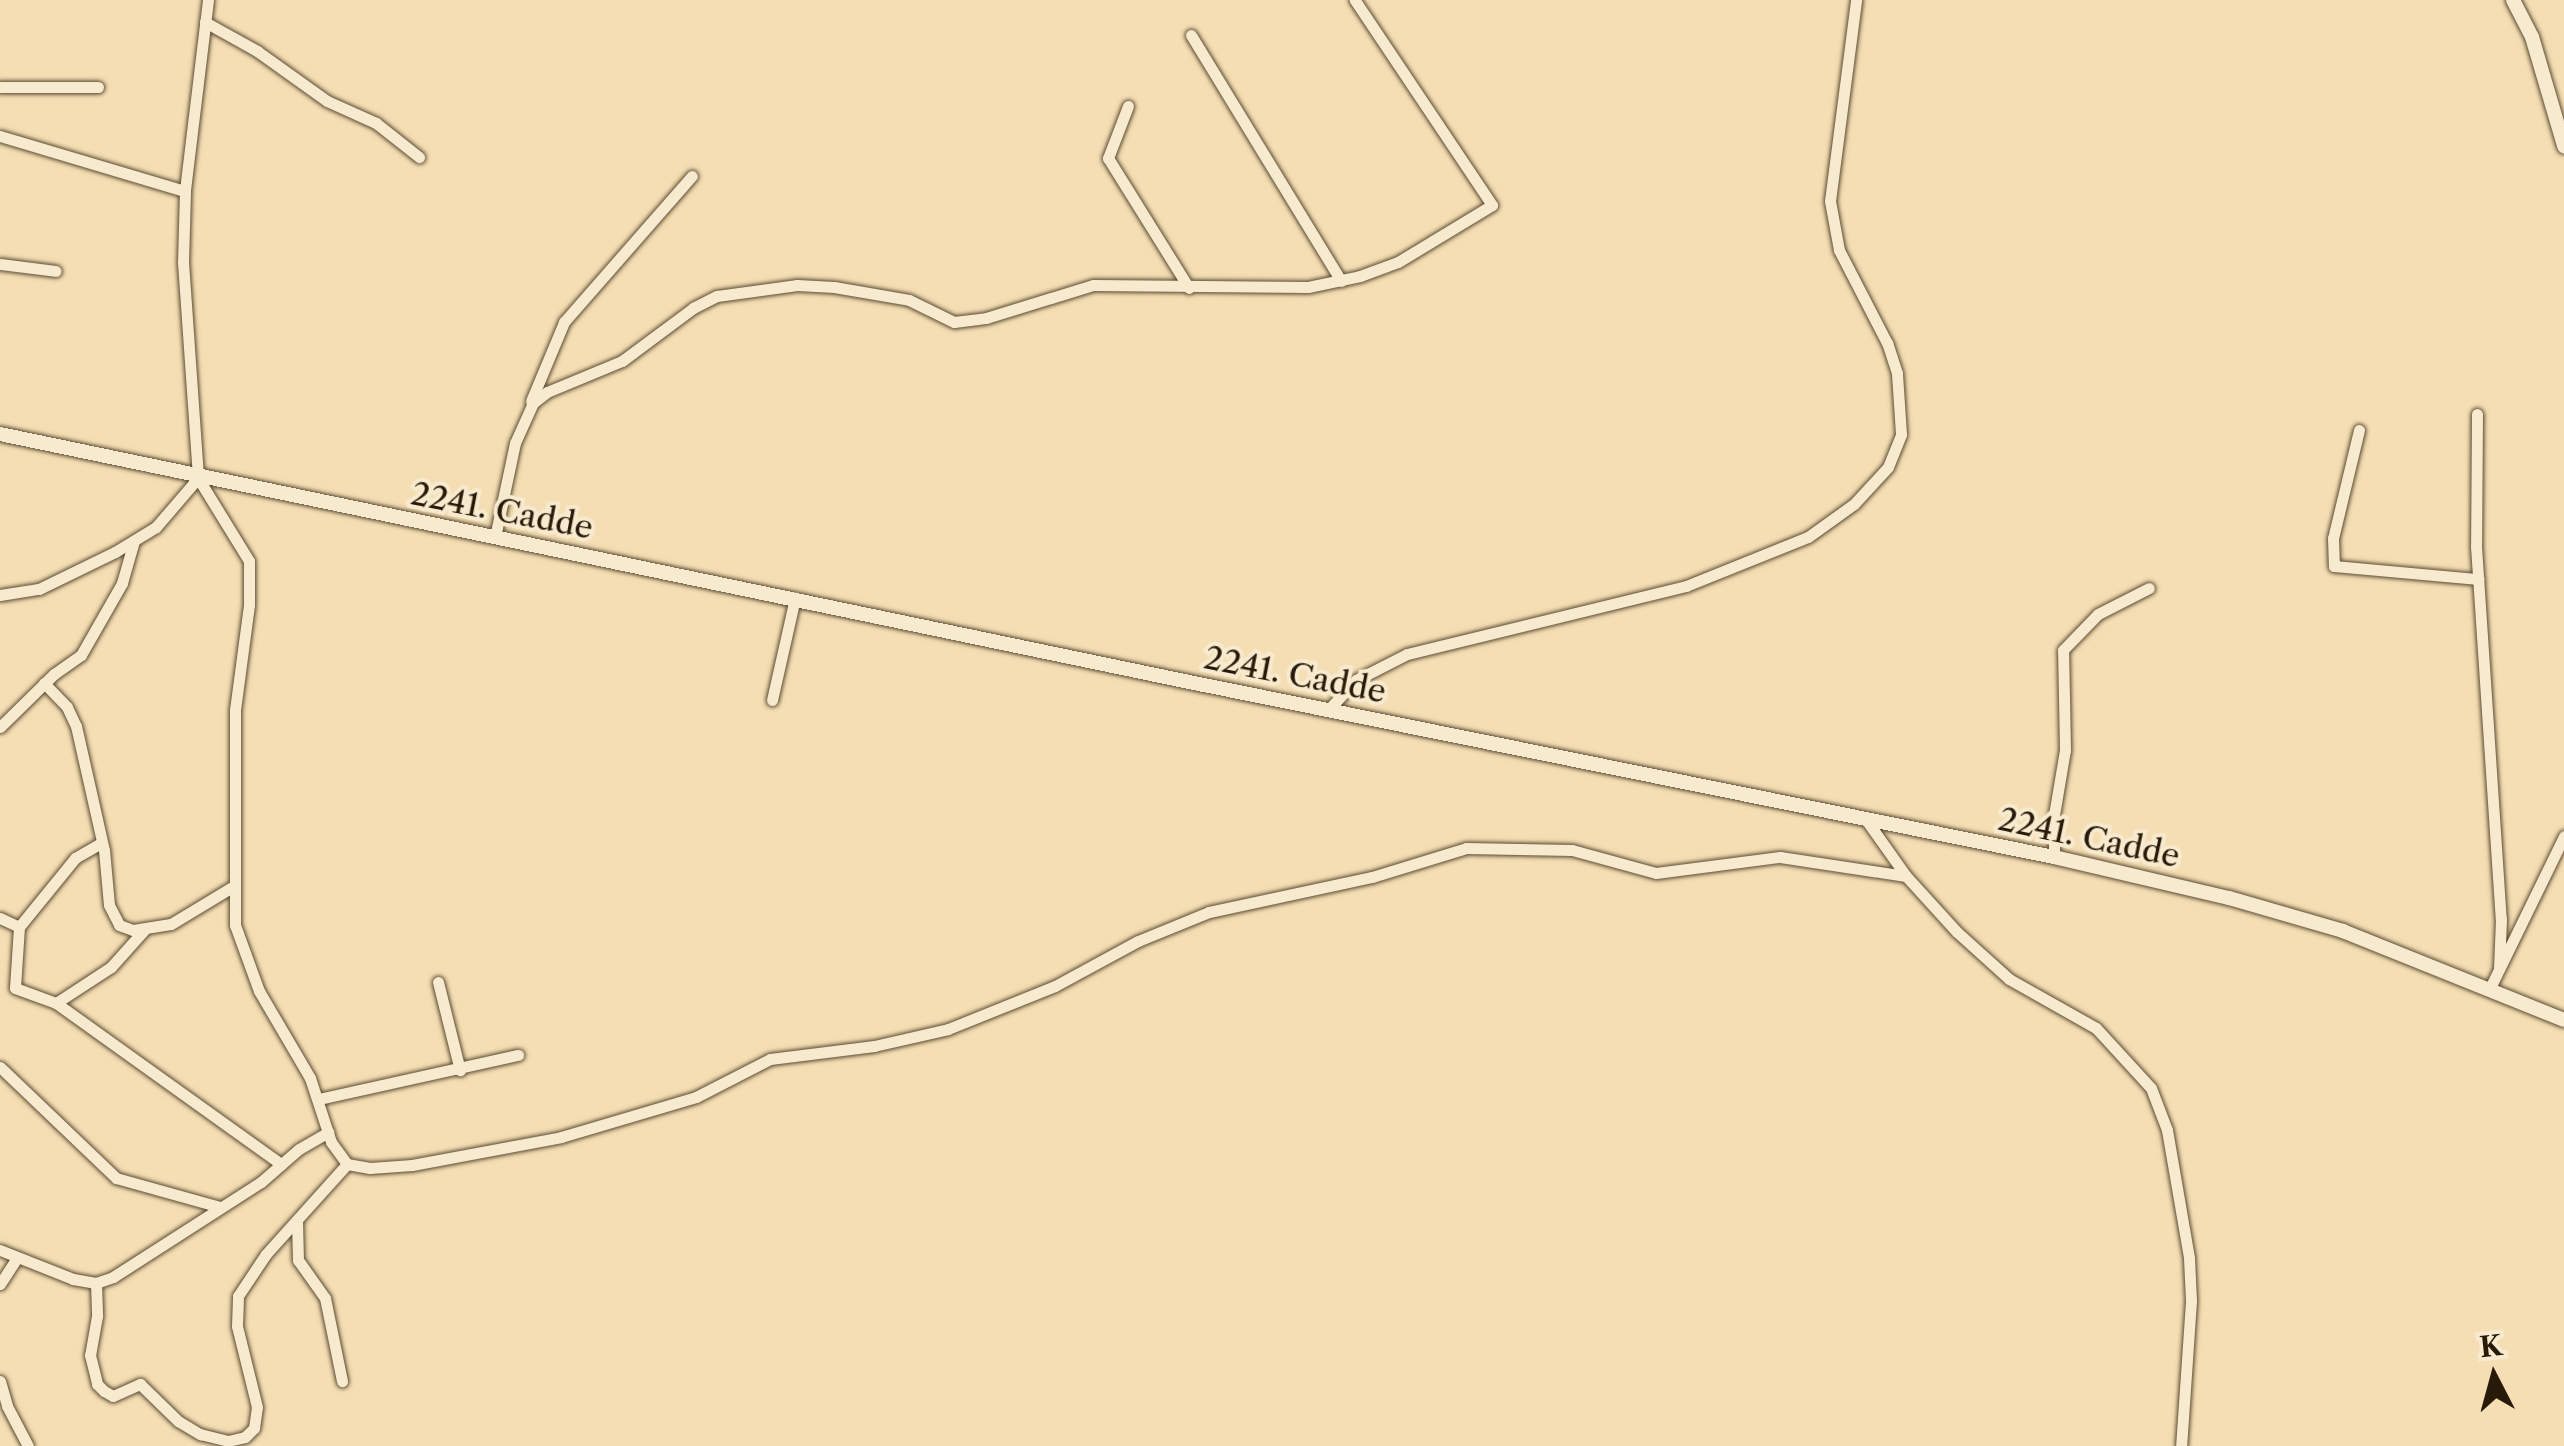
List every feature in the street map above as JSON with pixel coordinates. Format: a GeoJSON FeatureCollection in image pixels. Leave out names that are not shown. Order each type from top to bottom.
{"type":"FeatureCollection","features":[{"type":"Feature","properties":{"kind":"street"},"geometry":{"type":"LineString","coordinates":[[208,0],[185,191],[183,262],[198,478],[249,561],[248,605],[235,710],[235,925],[259,992],[320,1098],[336,1152],[347,1164],[370,1168],[412,1165],[561,1137],[696,1097],[770,1058],[874,1046],[948,1029],[1054,986],[1138,941],[1209,912],[1372,876],[1466,848],[1572,850],[1656,873],[1780,857],[1906,876]]}},
{"type":"Feature","properties":{"kind":"street"},"geometry":{"type":"LineString","coordinates":[[527,410],[547,392],[636,353],[694,308],[717,296],[796,285],[834,287],[909,300],[954,322],[986,318],[1093,285],[1308,287],[1341,281],[1398,262],[1492,204],[1355,0]]}},
{"type":"Feature","properties":{"kind":"street"},"geometry":{"type":"LineString","coordinates":[[1329,709],[1356,680],[1407,654],[1686,586],[1808,536],[1845,512],[1888,467],[1902,434],[1897,374],[1887,343],[1839,250],[1830,201],[1856,0]]}},
{"type":"Feature","properties":{"kind":"street"},"geometry":{"type":"LineString","coordinates":[[2512,0],[2532,37],[2564,146]]}},
{"type":"Feature","properties":{"kind":"street"},"geometry":{"type":"LineString","coordinates":[[205,22],[257,51],[327,100],[376,124],[419,157]]}},
{"type":"Feature","properties":{"kind":"street"},"geometry":{"type":"LineString","coordinates":[[1191,35],[1341,281]]}},
{"type":"Feature","properties":{"kind":"street"},"geometry":{"type":"LineString","coordinates":[[0,87],[98,87]]}},
{"type":"Feature","properties":{"kind":"street"},"geometry":{"type":"LineString","coordinates":[[1128,106],[1108,158],[1189,288]]}},
{"type":"Feature","properties":{"kind":"street"},"geometry":{"type":"LineString","coordinates":[[0,136],[185,191]]}},
{"type":"Feature","properties":{"kind":"street"},"geometry":{"type":"LineString","coordinates":[[495,537],[515,443],[564,322],[692,176]]}},
{"type":"Feature","properties":{"kind":"street"},"geometry":{"type":"LineString","coordinates":[[0,264],[56,271]]}},
{"type":"Feature","properties":{"kind":"street"},"geometry":{"type":"LineString","coordinates":[[2477,414],[2478,580],[2501,919],[2499,968]]}},
{"type":"Feature","properties":{"kind":"street"},"geometry":{"type":"LineString","coordinates":[[2359,430],[2333,538],[2334,566],[2478,580]]}},
{"type":"Feature","properties":{"kind":"street","name":"2241. Cadde"},"geometry":{"type":"LineString","coordinates":[[0,434],[198,478],[2054,857],[2310,920],[2564,1020]]}},
{"type":"Feature","properties":{"kind":"street"},"geometry":{"type":"LineString","coordinates":[[0,595],[40,590],[134,540],[156,526],[198,478]]}},
{"type":"Feature","properties":{"kind":"street"},"geometry":{"type":"LineString","coordinates":[[0,727],[44,683],[80,655],[101,625],[122,583],[134,540]]}},
{"type":"Feature","properties":{"kind":"street"},"geometry":{"type":"LineString","coordinates":[[2054,857],[2054,815],[2066,732],[2063,650],[2098,614],[2149,588]]}},
{"type":"Feature","properties":{"kind":"street"},"geometry":{"type":"LineString","coordinates":[[772,700],[795,598]]}},
{"type":"Feature","properties":{"kind":"street"},"geometry":{"type":"LineString","coordinates":[[44,683],[67,707],[76,726],[101,843],[111,916],[133,930],[171,924],[232,887]]}},
{"type":"Feature","properties":{"kind":"street"},"geometry":{"type":"LineString","coordinates":[[1867,821],[1906,876],[2009,979],[2096,1028],[2150,1088],[2167,1130],[2189,1258],[2181,1446]]}},
{"type":"Feature","properties":{"kind":"street"},"geometry":{"type":"LineString","coordinates":[[2490,988],[2564,836]]}},
{"type":"Feature","properties":{"kind":"street"},"geometry":{"type":"LineString","coordinates":[[101,843],[75,858],[18,928],[13,985],[56,1003],[281,1164]]}},
{"type":"Feature","properties":{"kind":"street"},"geometry":{"type":"LineString","coordinates":[[0,918],[18,928]]}},
{"type":"Feature","properties":{"kind":"street"},"geometry":{"type":"LineString","coordinates":[[56,1003],[111,966],[145,929]]}},
{"type":"Feature","properties":{"kind":"street"},"geometry":{"type":"LineString","coordinates":[[438,982],[460,1070]]}},
{"type":"Feature","properties":{"kind":"street"},"geometry":{"type":"LineString","coordinates":[[320,1098],[518,1055]]}},
{"type":"Feature","properties":{"kind":"street"},"geometry":{"type":"LineString","coordinates":[[0,1067],[116,1178],[220,1207]]}},
{"type":"Feature","properties":{"kind":"street"},"geometry":{"type":"LineString","coordinates":[[0,1250],[96,1283],[132,1267],[329,1132]]}},
{"type":"Feature","properties":{"kind":"street"},"geometry":{"type":"LineString","coordinates":[[96,1283],[97,1316],[90,1355],[104,1391],[113,1396],[140,1384],[178,1421],[200,1434],[228,1441],[245,1438],[254,1428],[257,1407],[237,1326],[238,1296],[246,1279],[347,1164]]}},
{"type":"Feature","properties":{"kind":"street"},"geometry":{"type":"LineString","coordinates":[[297,1220],[298,1260],[324,1298],[342,1381]]}},
{"type":"Feature","properties":{"kind":"street"},"geometry":{"type":"LineString","coordinates":[[0,1284],[17,1258]]}},
{"type":"Feature","properties":{"kind":"street"},"geometry":{"type":"LineString","coordinates":[[0,1381],[28,1446]]}}]}
